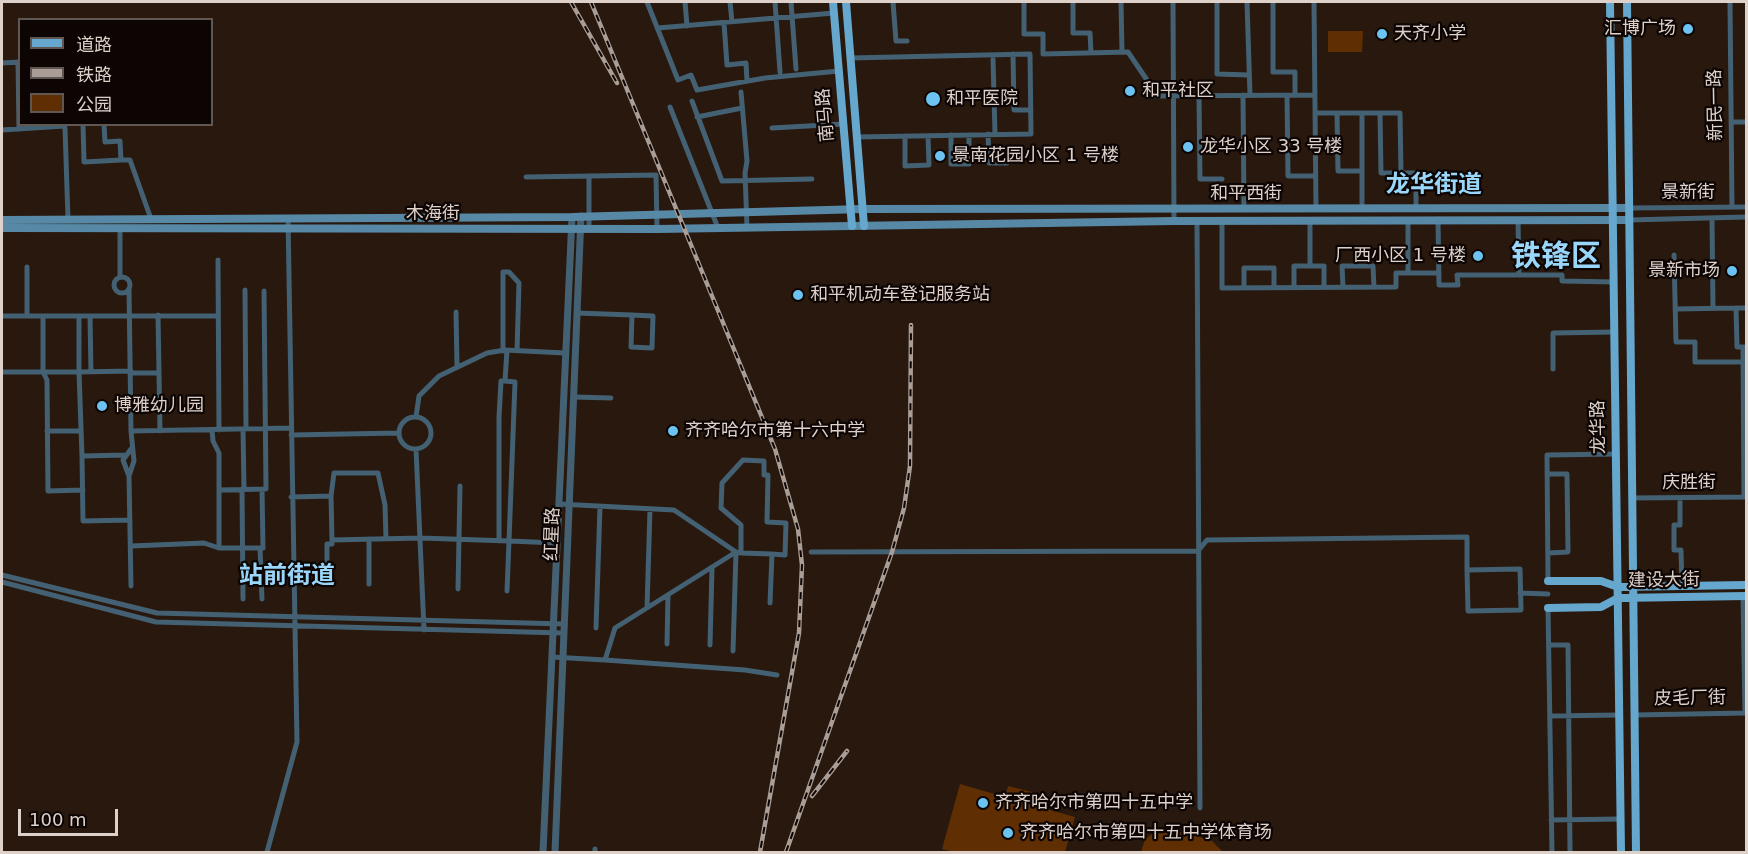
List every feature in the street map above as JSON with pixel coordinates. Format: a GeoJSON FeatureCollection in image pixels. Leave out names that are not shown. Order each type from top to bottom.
{"type":"FeatureCollection","features":[{"type":"Feature","properties":{"kind":"main road","name":"南马路"},"geometry":{"type":"LineString","coordinates":[[833,2],[852,226]]}},
{"type":"Feature","properties":{"kind":"main road","name":"南马路"},"geometry":{"type":"LineString","coordinates":[[846,2],[864,226]]}},
{"type":"Feature","properties":{"kind":"main road","name":"龙华路"},"geometry":{"type":"LineString","coordinates":[[1610,2],[1621,852]]}},
{"type":"Feature","properties":{"kind":"main road","name":"龙华路"},"geometry":{"type":"LineString","coordinates":[[1627,2],[1636,852]]}},
{"type":"Feature","properties":{"kind":"main road","name":"和平西街"},"geometry":{"type":"LineString","coordinates":[[863,209],[1629,208]]}},
{"type":"Feature","properties":{"kind":"main road","name":"木海街"},"geometry":{"type":"LineString","coordinates":[[2,220],[572,217],[863,209]]}},
{"type":"Feature","properties":{"kind":"main road","name":"和平西街"},"geometry":{"type":"LineString","coordinates":[[864,226],[1174,220],[1629,220]]}},
{"type":"Feature","properties":{"kind":"main road","name":"木海街"},"geometry":{"type":"LineString","coordinates":[[2,228],[657,229],[864,226]]}},
{"type":"Feature","properties":{"kind":"main road","name":"建设大街"},"geometry":{"type":"LineString","coordinates":[[1548,581],[1601,581],[1618,587],[1746,585]]}},
{"type":"Feature","properties":{"kind":"main road","name":"建设大街"},"geometry":{"type":"LineString","coordinates":[[1548,608],[1601,607],[1618,598],[1744,596]]}},
{"type":"Feature","properties":{"kind":"street"},"geometry":{"type":"LineString","coordinates":[[647,2],[678,80],[691,75],[697,90],[747,81],[839,71]]}},
{"type":"Feature","properties":{"kind":"street"},"geometry":{"type":"LineString","coordinates":[[685,2],[687,26]]}},
{"type":"Feature","properties":{"kind":"street"},"geometry":{"type":"LineString","coordinates":[[730,2],[732,22]]}},
{"type":"Feature","properties":{"kind":"street"},"geometry":{"type":"LineString","coordinates":[[775,2],[780,72]]}},
{"type":"Feature","properties":{"kind":"street"},"geometry":{"type":"LineString","coordinates":[[791,2],[796,69]]}},
{"type":"Feature","properties":{"kind":"street"},"geometry":{"type":"LineString","coordinates":[[893,2],[896,41],[907,41]]}},
{"type":"Feature","properties":{"kind":"street"},"geometry":{"type":"LineString","coordinates":[[1024,2],[1024,34],[1043,34],[1043,54],[1128,52],[1149,83],[1154,96],[1315,95]]}},
{"type":"Feature","properties":{"kind":"street"},"geometry":{"type":"LineString","coordinates":[[1072,2],[1073,33],[1090,33],[1090,53]]}},
{"type":"Feature","properties":{"kind":"street"},"geometry":{"type":"LineString","coordinates":[[1121,2],[1122,52]]}},
{"type":"Feature","properties":{"kind":"street"},"geometry":{"type":"LineString","coordinates":[[1173,2],[1174,220]]}},
{"type":"Feature","properties":{"kind":"street"},"geometry":{"type":"LineString","coordinates":[[1217,2],[1217,74],[1249,75]]}},
{"type":"Feature","properties":{"kind":"street"},"geometry":{"type":"LineString","coordinates":[[1244,209],[1249,75],[1247,2]]}},
{"type":"Feature","properties":{"kind":"street"},"geometry":{"type":"LineString","coordinates":[[1273,2],[1273,72],[1295,72],[1294,95]]}},
{"type":"Feature","properties":{"kind":"street"},"geometry":{"type":"LineString","coordinates":[[1314,2],[1316,209]]}},
{"type":"Feature","properties":{"kind":"street","name":"新民一路"},"geometry":{"type":"LineString","coordinates":[[1730,2],[1732,207]]}},
{"type":"Feature","properties":{"kind":"street"},"geometry":{"type":"LineString","coordinates":[[658,28],[834,13]]}},
{"type":"Feature","properties":{"kind":"street"},"geometry":{"type":"LineString","coordinates":[[724,23],[727,65],[746,63],[747,81]]}},
{"type":"Feature","properties":{"kind":"street"},"geometry":{"type":"LineString","coordinates":[[1013,54],[1014,110],[1031,110]]}},
{"type":"Feature","properties":{"kind":"street"},"geometry":{"type":"LineString","coordinates":[[850,58],[1030,54],[1031,134],[857,137]]}},
{"type":"Feature","properties":{"kind":"street"},"geometry":{"type":"LineString","coordinates":[[993,59],[989,163],[1007,163]]}},
{"type":"Feature","properties":{"kind":"street"},"geometry":{"type":"LineString","coordinates":[[2,63],[18,62]]}},
{"type":"Feature","properties":{"kind":"street"},"geometry":{"type":"LineString","coordinates":[[741,93],[747,161],[745,180],[747,227]]}},
{"type":"Feature","properties":{"kind":"street"},"geometry":{"type":"LineString","coordinates":[[1287,95],[1288,176],[1315,176]]}},
{"type":"Feature","properties":{"kind":"street"},"geometry":{"type":"LineString","coordinates":[[1199,96],[1200,179],[1222,178]]}},
{"type":"Feature","properties":{"kind":"street"},"geometry":{"type":"LineString","coordinates":[[692,101],[722,181],[812,179]]}},
{"type":"Feature","properties":{"kind":"street"},"geometry":{"type":"LineString","coordinates":[[670,107],[718,228]]}},
{"type":"Feature","properties":{"kind":"street"},"geometry":{"type":"LineString","coordinates":[[697,117],[742,108]]}},
{"type":"Feature","properties":{"kind":"street"},"geometry":{"type":"LineString","coordinates":[[1315,113],[1400,113],[1401,173]]}},
{"type":"Feature","properties":{"kind":"street"},"geometry":{"type":"LineString","coordinates":[[1337,113],[1338,171],[1362,171]]}},
{"type":"Feature","properties":{"kind":"street"},"geometry":{"type":"LineString","coordinates":[[1362,113],[1362,208]]}},
{"type":"Feature","properties":{"kind":"street"},"geometry":{"type":"LineString","coordinates":[[1380,113],[1381,173],[1416,173],[1416,208]]}},
{"type":"Feature","properties":{"kind":"street"},"geometry":{"type":"LineString","coordinates":[[1731,122],[1746,122]]}},
{"type":"Feature","properties":{"kind":"street"},"geometry":{"type":"LineString","coordinates":[[772,128],[843,124]]}},
{"type":"Feature","properties":{"kind":"street"},"geometry":{"type":"LineString","coordinates":[[2,130],[65,126],[68,219]]}},
{"type":"Feature","properties":{"kind":"street"},"geometry":{"type":"LineString","coordinates":[[83,126],[84,162],[130,160],[151,219]]}},
{"type":"Feature","properties":{"kind":"street"},"geometry":{"type":"LineString","coordinates":[[104,126],[105,142],[120,141],[121,160]]}},
{"type":"Feature","properties":{"kind":"street"},"geometry":{"type":"LineString","coordinates":[[951,135],[951,164],[969,164],[969,135]]}},
{"type":"Feature","properties":{"kind":"street"},"geometry":{"type":"LineString","coordinates":[[905,136],[905,166],[929,165],[928,136]]}},
{"type":"Feature","properties":{"kind":"street"},"geometry":{"type":"LineString","coordinates":[[526,177],[656,175],[657,229]]}},
{"type":"Feature","properties":{"kind":"street"},"geometry":{"type":"LineString","coordinates":[[585,216],[590,176]]}},
{"type":"Feature","properties":{"kind":"street","name":"景新街"},"geometry":{"type":"LineString","coordinates":[[1629,208],[1746,207]]}},
{"type":"Feature","properties":{"kind":"street","name":"红星路"},"geometry":{"type":"LineString","coordinates":[[555,852],[577,313],[585,216]]}},
{"type":"Feature","properties":{"kind":"street","name":"红星路"},"geometry":{"type":"LineString","coordinates":[[543,852],[572,217]]}},
{"type":"Feature","properties":{"kind":"street","name":"景新街"},"geometry":{"type":"LineString","coordinates":[[1629,220],[1746,217]]}},
{"type":"Feature","properties":{"kind":"street"},"geometry":{"type":"LineString","coordinates":[[267,852],[297,742],[293,627],[288,218]]}},
{"type":"Feature","properties":{"kind":"street"},"geometry":{"type":"LineString","coordinates":[[1712,218],[1713,309]]}},
{"type":"Feature","properties":{"kind":"street"},"geometry":{"type":"LineString","coordinates":[[1438,219],[1439,285],[1458,285],[1458,275],[1562,275],[1562,281],[1614,282]]}},
{"type":"Feature","properties":{"kind":"street"},"geometry":{"type":"LineString","coordinates":[[1197,220],[1200,808]]}},
{"type":"Feature","properties":{"kind":"street"},"geometry":{"type":"LineString","coordinates":[[1222,220],[1222,288],[1396,287],[1396,273],[1439,273]]}},
{"type":"Feature","properties":{"kind":"street"},"geometry":{"type":"LineString","coordinates":[[1310,220],[1310,266]]}},
{"type":"Feature","properties":{"kind":"street"},"geometry":{"type":"LineString","coordinates":[[1408,220],[1408,273]]}},
{"type":"Feature","properties":{"kind":"street"},"geometry":{"type":"LineString","coordinates":[[1518,220],[1519,274]]}},
{"type":"Feature","properties":{"kind":"street"},"geometry":{"type":"LineString","coordinates":[[120,229],[120,277],[114,283],[116,290],[123,293],[129,289]]}},
{"type":"Feature","properties":{"kind":"street"},"geometry":{"type":"LineString","coordinates":[[1674,255],[1676,342],[1695,342],[1695,362],[1743,362]]}},
{"type":"Feature","properties":{"kind":"street"},"geometry":{"type":"LineString","coordinates":[[218,260],[219,430]]}},
{"type":"Feature","properties":{"kind":"street"},"geometry":{"type":"LineString","coordinates":[[1294,287],[1294,266],[1324,266],[1324,287]]}},
{"type":"Feature","properties":{"kind":"street"},"geometry":{"type":"LineString","coordinates":[[1343,287],[1342,266],[1374,266],[1374,287]]}},
{"type":"Feature","properties":{"kind":"street"},"geometry":{"type":"LineString","coordinates":[[27,267],[27,316]]}},
{"type":"Feature","properties":{"kind":"street"},"geometry":{"type":"LineString","coordinates":[[1244,288],[1244,268],[1274,268],[1274,288]]}},
{"type":"Feature","properties":{"kind":"street"},"geometry":{"type":"LineString","coordinates":[[505,381],[503,272],[509,272],[519,283],[517,351]]}},
{"type":"Feature","properties":{"kind":"street"},"geometry":{"type":"LineString","coordinates":[[120,277],[129,281],[131,449],[134,467],[129,476]]}},
{"type":"Feature","properties":{"kind":"street"},"geometry":{"type":"LineString","coordinates":[[243,599],[245,290]]}},
{"type":"Feature","properties":{"kind":"street"},"geometry":{"type":"LineString","coordinates":[[219,490],[266,489],[264,291]]}},
{"type":"Feature","properties":{"kind":"street"},"geometry":{"type":"LineString","coordinates":[[1736,308],[1737,347],[1745,347],[1743,362],[1745,497]]}},
{"type":"Feature","properties":{"kind":"street"},"geometry":{"type":"LineString","coordinates":[[1675,309],[1746,308]]}},
{"type":"Feature","properties":{"kind":"street"},"geometry":{"type":"LineString","coordinates":[[456,312],[457,366]]}},
{"type":"Feature","properties":{"kind":"street"},"geometry":{"type":"LineString","coordinates":[[577,313],[632,315],[654,316],[652,348],[631,347],[632,315]]}},
{"type":"Feature","properties":{"kind":"street"},"geometry":{"type":"LineString","coordinates":[[158,315],[159,431]]}},
{"type":"Feature","properties":{"kind":"street"},"geometry":{"type":"LineString","coordinates":[[2,316],[219,316]]}},
{"type":"Feature","properties":{"kind":"street"},"geometry":{"type":"LineString","coordinates":[[43,316],[43,372],[47,380],[48,491],[83,490]]}},
{"type":"Feature","properties":{"kind":"street"},"geometry":{"type":"LineString","coordinates":[[80,316],[79,372],[83,521],[130,520]]}},
{"type":"Feature","properties":{"kind":"street"},"geometry":{"type":"LineString","coordinates":[[90,316],[91,372]]}},
{"type":"Feature","properties":{"kind":"street"},"geometry":{"type":"LineString","coordinates":[[1553,369],[1552,333],[1614,332]]}},
{"type":"Feature","properties":{"kind":"street"},"geometry":{"type":"LineString","coordinates":[[416,417],[419,396],[439,376],[487,353],[505,350],[565,353]]}},
{"type":"Feature","properties":{"kind":"street"},"geometry":{"type":"LineString","coordinates":[[2,372],[159,373]]}},
{"type":"Feature","properties":{"kind":"street"},"geometry":{"type":"LineString","coordinates":[[499,541],[499,417],[501,381],[505,381],[515,382],[507,591]]}},
{"type":"Feature","properties":{"kind":"street"},"geometry":{"type":"LineString","coordinates":[[574,397],[611,398]]}},
{"type":"Feature","properties":{"kind":"street"},"geometry":{"type":"LineString","coordinates":[[416,417],[429,423],[431,434],[428,444],[416,449],[405,445],[399,433],[404,421],[416,417]]}},
{"type":"Feature","properties":{"kind":"street"},"geometry":{"type":"LineString","coordinates":[[499,417],[514,418]]}},
{"type":"Feature","properties":{"kind":"street"},"geometry":{"type":"LineString","coordinates":[[131,431],[266,429],[291,432],[399,433]]}},
{"type":"Feature","properties":{"kind":"street"},"geometry":{"type":"LineString","coordinates":[[212,430],[213,441],[219,453],[219,548]]}},
{"type":"Feature","properties":{"kind":"street"},"geometry":{"type":"LineString","coordinates":[[47,431],[81,431]]}},
{"type":"Feature","properties":{"kind":"street"},"geometry":{"type":"LineString","coordinates":[[131,449],[126,455],[124,466],[129,476],[131,586]]}},
{"type":"Feature","properties":{"kind":"street"},"geometry":{"type":"LineString","coordinates":[[416,449],[424,630]]}},
{"type":"Feature","properties":{"kind":"street"},"geometry":{"type":"LineString","coordinates":[[1548,581],[1547,455],[1616,454]]}},
{"type":"Feature","properties":{"kind":"street"},"geometry":{"type":"LineString","coordinates":[[82,456],[126,455]]}},
{"type":"Feature","properties":{"kind":"street"},"geometry":{"type":"LineString","coordinates":[[605,660],[615,628],[712,568],[738,553],[785,555],[786,523],[767,522],[768,475],[764,475],[764,461],[743,460],[722,483],[721,508],[741,525],[738,553],[732,651]]}},
{"type":"Feature","properties":{"kind":"street"},"geometry":{"type":"LineString","coordinates":[[327,584],[327,544],[332,544],[331,496],[334,473],[378,473],[385,505],[386,539]]}},
{"type":"Feature","properties":{"kind":"street"},"geometry":{"type":"LineString","coordinates":[[1547,474],[1567,474],[1568,552],[1548,553]]}},
{"type":"Feature","properties":{"kind":"street"},"geometry":{"type":"LineString","coordinates":[[458,589],[460,486]]}},
{"type":"Feature","properties":{"kind":"street"},"geometry":{"type":"LineString","coordinates":[[500,486],[511,492]]}},
{"type":"Feature","properties":{"kind":"street"},"geometry":{"type":"LineString","coordinates":[[131,546],[204,543],[219,548],[263,548],[262,489]]}},
{"type":"Feature","properties":{"kind":"street"},"geometry":{"type":"LineString","coordinates":[[291,497],[331,496]]}},
{"type":"Feature","properties":{"kind":"street","name":"庆胜街"},"geometry":{"type":"LineString","coordinates":[[1632,498],[1745,497]]}},
{"type":"Feature","properties":{"kind":"street"},"geometry":{"type":"LineString","coordinates":[[1680,498],[1680,525],[1674,525],[1674,550],[1681,550],[1682,586]]}},
{"type":"Feature","properties":{"kind":"street"},"geometry":{"type":"LineString","coordinates":[[559,504],[674,510],[738,553]]}},
{"type":"Feature","properties":{"kind":"street"},"geometry":{"type":"LineString","coordinates":[[596,628],[600,506]]}},
{"type":"Feature","properties":{"kind":"street"},"geometry":{"type":"LineString","coordinates":[[647,608],[650,509]]}},
{"type":"Feature","properties":{"kind":"street"},"geometry":{"type":"LineString","coordinates":[[1198,551],[1207,540],[1467,537],[1467,570],[1468,611],[1521,610],[1520,569],[1467,570]]}},
{"type":"Feature","properties":{"kind":"street"},"geometry":{"type":"LineString","coordinates":[[332,540],[421,538],[557,543]]}},
{"type":"Feature","properties":{"kind":"street"},"geometry":{"type":"LineString","coordinates":[[369,539],[369,584]]}},
{"type":"Feature","properties":{"kind":"street"},"geometry":{"type":"LineString","coordinates":[[260,548],[262,599]]}},
{"type":"Feature","properties":{"kind":"street"},"geometry":{"type":"LineString","coordinates":[[811,552],[1198,551]]}},
{"type":"Feature","properties":{"kind":"street"},"geometry":{"type":"LineString","coordinates":[[770,603],[772,554]]}},
{"type":"Feature","properties":{"kind":"street"},"geometry":{"type":"LineString","coordinates":[[710,645],[712,568]]}},
{"type":"Feature","properties":{"kind":"street"},"geometry":{"type":"LineString","coordinates":[[2,574],[157,613],[564,624]]}},
{"type":"Feature","properties":{"kind":"street"},"geometry":{"type":"LineString","coordinates":[[2,582],[156,622],[564,633]]}},
{"type":"Feature","properties":{"kind":"street"},"geometry":{"type":"LineString","coordinates":[[1521,594],[1548,594]]}},
{"type":"Feature","properties":{"kind":"street"},"geometry":{"type":"LineString","coordinates":[[667,644],[668,595]]}},
{"type":"Feature","properties":{"kind":"street"},"geometry":{"type":"LineString","coordinates":[[1744,596],[1746,713]]}},
{"type":"Feature","properties":{"kind":"street"},"geometry":{"type":"LineString","coordinates":[[1548,608],[1551,852]]}},
{"type":"Feature","properties":{"kind":"street"},"geometry":{"type":"LineString","coordinates":[[1549,645],[1568,645],[1570,852]]}},
{"type":"Feature","properties":{"kind":"street"},"geometry":{"type":"LineString","coordinates":[[552,657],[745,670],[777,675]]}},
{"type":"Feature","properties":{"kind":"street","name":"皮毛厂街"},"geometry":{"type":"LineString","coordinates":[[1634,715],[1746,713]]}},
{"type":"Feature","properties":{"kind":"street"},"geometry":{"type":"LineString","coordinates":[[1550,716],[1619,715]]}},
{"type":"Feature","properties":{"kind":"street"},"geometry":{"type":"LineString","coordinates":[[1551,820],[1620,819]]}},
{"type":"Feature","properties":{"kind":"green space"},"geometry":{"type":"Polygon","coordinates":[[[1328,31],[1363,31],[1362,52],[1328,52],[1328,31]]]}},
{"type":"Feature","properties":{"kind":"green space","name":"齐齐哈尔市第四十五中学体育场"},"geometry":{"type":"Polygon","coordinates":[[[960,784],[1005,797],[1008,786],[1032,792],[1029,804],[1075,817],[1065,852],[954,852],[942,849],[960,784]]]}},
{"type":"Feature","properties":{"kind":"green space"},"geometry":{"type":"Polygon","coordinates":[[[1160,829],[1170,829],[1211,840],[1223,852],[1141,852],[1145,839],[1160,829]]]}},
{"type":"Feature","properties":{"kind":"railway"},"geometry":{"type":"LineString","coordinates":[[571,2],[617,83]]}},
{"type":"Feature","properties":{"kind":"railway"},"geometry":{"type":"LineString","coordinates":[[591,2],[775,449],[798,529],[802,565],[799,633],[760,852]]}},
{"type":"Feature","properties":{"kind":"railway"},"geometry":{"type":"LineString","coordinates":[[786,852],[892,552],[904,508],[910,466],[911,325]]}},
{"type":"Feature","properties":{"kind":"railway"},"geometry":{"type":"LineString","coordinates":[[812,796],[847,751]]}},
{"type":"Feature","properties":{"kind":"place","name":"汇博广场"},"geometry":{"type":"Point","coordinates":[1688,29]}},
{"type":"Feature","properties":{"kind":"place","name":"天齐小学"},"geometry":{"type":"Point","coordinates":[1382,34]}},
{"type":"Feature","properties":{"kind":"place","name":"和平社区"},"geometry":{"type":"Point","coordinates":[1130,91]}},
{"type":"Feature","properties":{"kind":"place","name":"和平医院"},"geometry":{"type":"Point","coordinates":[933,99]}},
{"type":"Feature","properties":{"kind":"place","name":"龙华小区 33 号楼"},"geometry":{"type":"Point","coordinates":[1188,147]}},
{"type":"Feature","properties":{"kind":"place","name":"景南花园小区 1 号楼"},"geometry":{"type":"Point","coordinates":[940,156]}},
{"type":"Feature","properties":{"kind":"place","name":"厂西小区 1 号楼"},"geometry":{"type":"Point","coordinates":[1478,256]}},
{"type":"Feature","properties":{"kind":"place","name":"景新市场"},"geometry":{"type":"Point","coordinates":[1732,271]}},
{"type":"Feature","properties":{"kind":"place","name":"和平机动车登记服务站"},"geometry":{"type":"Point","coordinates":[798,295]}},
{"type":"Feature","properties":{"kind":"place","name":"博雅幼儿园"},"geometry":{"type":"Point","coordinates":[102,406]}},
{"type":"Feature","properties":{"kind":"place","name":"齐齐哈尔市第十六中学"},"geometry":{"type":"Point","coordinates":[673,431]}},
{"type":"Feature","properties":{"kind":"place","name":"齐齐哈尔市第四十五中学"},"geometry":{"type":"Point","coordinates":[983,803]}},
{"type":"Feature","properties":{"kind":"place","name":"齐齐哈尔市第四十五中学体育场"},"geometry":{"type":"Point","coordinates":[1008,833]}},
{"type":"Feature","properties":{"kind":"district","name":"龙华街道"},"geometry":{"type":"Point","coordinates":[1434,186]}},
{"type":"Feature","properties":{"kind":"district","name":"铁锋区"},"geometry":{"type":"Point","coordinates":[1556,258]}},
{"type":"Feature","properties":{"kind":"district","name":"站前街道"},"geometry":{"type":"Point","coordinates":[287,577]}}]}
